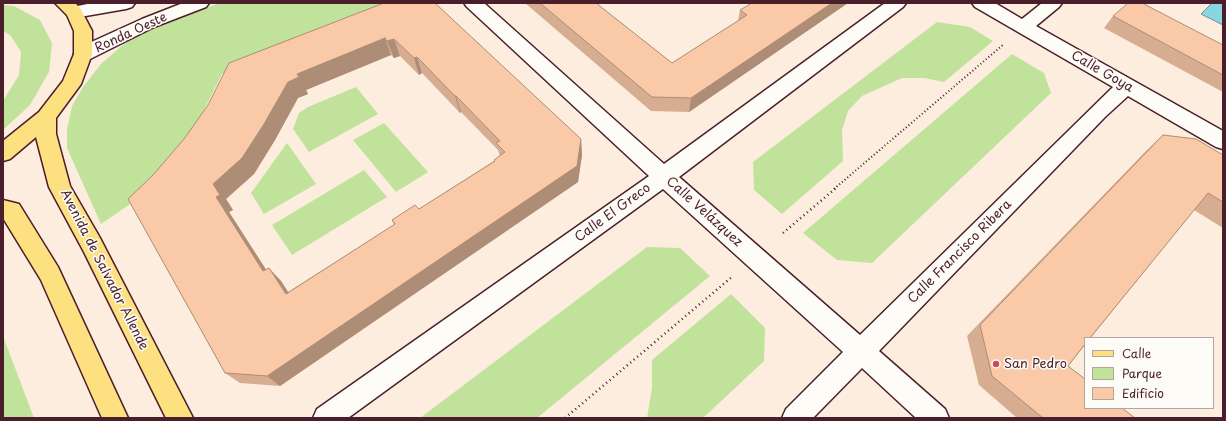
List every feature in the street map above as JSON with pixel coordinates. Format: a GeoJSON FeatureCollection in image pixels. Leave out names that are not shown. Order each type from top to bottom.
{"type":"FeatureCollection","features":[{"type":"Feature","properties":{"kind":"main road"},"geometry":{"type":"LineString","coordinates":[[3,153],[46,117],[71,84],[84,54],[83,31],[69,8]]}},
{"type":"Feature","properties":{"kind":"main road","name":"Avenida de Salvador Allende"},"geometry":{"type":"LineString","coordinates":[[46,117],[46,134],[60,187],[92,245],[180,418]]}},
{"type":"Feature","properties":{"kind":"main road"},"geometry":{"type":"LineString","coordinates":[[3,209],[10,211],[50,274],[115,418]]}},
{"type":"Feature","properties":{"kind":"street"},"geometry":{"type":"LineString","coordinates":[[69,8],[126,3]]}},
{"type":"Feature","properties":{"kind":"street","name":"Ronda Oeste"},"geometry":{"type":"LineString","coordinates":[[84,54],[148,23],[200,3]]}},
{"type":"Feature","properties":{"kind":"street","name":"Calle Velázquez"},"geometry":{"type":"LineString","coordinates":[[473,3],[664,176],[936,418]]}},
{"type":"Feature","properties":{"kind":"street","name":"Calle El Greco"},"geometry":{"type":"LineString","coordinates":[[326,418],[664,176],[897,3]]}},
{"type":"Feature","properties":{"kind":"street","name":"Calle Goya"},"geometry":{"type":"LineString","coordinates":[[981,3],[1223,141]]}},
{"type":"Feature","properties":{"kind":"street"},"geometry":{"type":"LineString","coordinates":[[1024,27],[1053,3]]}},
{"type":"Feature","properties":{"kind":"street","name":"Calle Francisco Ribera"},"geometry":{"type":"LineString","coordinates":[[795,418],[1098,112],[1126,86]]}},
{"type":"Feature","properties":{"kind":"path"},"geometry":{"type":"LineString","coordinates":[[783,234],[1024,27]]}},
{"type":"Feature","properties":{"kind":"path"},"geometry":{"type":"LineString","coordinates":[[565,418],[733,275]]}},
{"type":"Feature","properties":{"kind":"green space"},"geometry":{"type":"Polygon","coordinates":[[[220,3],[403,3],[222,74],[197,124],[133,202],[101,224],[67,148],[67,130],[72,106],[83,87],[101,64],[124,44],[146,31],[171,20],[220,3]]]}},
{"type":"Feature","properties":{"kind":"green space"},"geometry":{"type":"Polygon","coordinates":[[[3,5],[14,6],[40,20],[52,43],[49,72],[30,105],[3,130],[3,101],[19,75],[21,52],[11,36],[3,31],[3,5]]]}},
{"type":"Feature","properties":{"kind":"green space"},"geometry":{"type":"Polygon","coordinates":[[[937,22],[970,27],[993,41],[944,82],[924,78],[902,78],[862,96],[848,111],[842,130],[843,161],[782,214],[754,190],[753,162],[937,22]]]}},
{"type":"Feature","properties":{"kind":"green space"},"geometry":{"type":"Polygon","coordinates":[[[1012,54],[1044,73],[1051,93],[872,263],[837,260],[803,233],[1012,54]]]}},
{"type":"Feature","properties":{"kind":"green space"},"geometry":{"type":"Polygon","coordinates":[[[356,87],[378,114],[309,152],[293,129],[299,113],[308,107],[356,87]]]}},
{"type":"Feature","properties":{"kind":"green space"},"geometry":{"type":"Polygon","coordinates":[[[384,123],[428,172],[396,192],[353,140],[384,123]]]}},
{"type":"Feature","properties":{"kind":"green space"},"geometry":{"type":"Polygon","coordinates":[[[287,143],[316,184],[264,214],[251,193],[287,143]]]}},
{"type":"Feature","properties":{"kind":"green space"},"geometry":{"type":"Polygon","coordinates":[[[364,170],[387,197],[292,255],[272,225],[364,170]]]}},
{"type":"Feature","properties":{"kind":"green space"},"geometry":{"type":"Polygon","coordinates":[[[647,247],[680,248],[710,276],[537,418],[420,418],[647,247]]]}},
{"type":"Feature","properties":{"kind":"green space"},"geometry":{"type":"Polygon","coordinates":[[[731,294],[765,328],[764,361],[703,418],[647,418],[652,388],[652,360],[731,294]]]}},
{"type":"Feature","properties":{"kind":"green space"},"geometry":{"type":"Polygon","coordinates":[[[3,336],[34,418],[3,418],[3,336]]]}},
{"type":"Feature","properties":{"kind":"water"},"geometry":{"type":"Polygon","coordinates":[[[1212,3],[1223,3],[1223,25],[1201,14],[1212,3]]]}},
{"type":"Feature","properties":{"kind":"building"},"geometry":{"type":"Polygon","coordinates":[[[384,3],[435,3],[581,139],[577,166],[267,376],[225,373],[128,199],[153,175],[184,139],[208,105],[229,63],[384,3]],[[385,38],[297,74],[299,77],[288,82],[264,124],[242,158],[213,184],[220,195],[216,197],[263,271],[269,268],[286,294],[395,224],[392,220],[415,205],[419,209],[495,161],[494,160],[505,152],[496,143],[500,141],[417,57],[414,58],[394,39],[387,41],[385,38]]]}},
{"type":"Feature","properties":{"kind":"building"},"geometry":{"type":"Polygon","coordinates":[[[540,3],[596,3],[672,63],[747,15],[740,10],[752,3],[832,3],[691,98],[652,97],[540,3]]]}},
{"type":"Feature","properties":{"kind":"building"},"geometry":{"type":"Polygon","coordinates":[[[1128,3],[1142,3],[1223,45],[1223,75],[1113,16],[1128,3]]]}},
{"type":"Feature","properties":{"kind":"building"},"geometry":{"type":"Polygon","coordinates":[[[1163,135],[1196,139],[1223,155],[1223,202],[1208,193],[1091,337],[1084,337],[1084,345],[1068,366],[1084,378],[1084,409],[1123,409],[1135,418],[1043,418],[992,376],[980,325],[1163,135]]]}},
{"type":"Feature","properties":{"kind":"place","name":"San Pedro"},"geometry":{"type":"Point","coordinates":[996,364]}}]}
